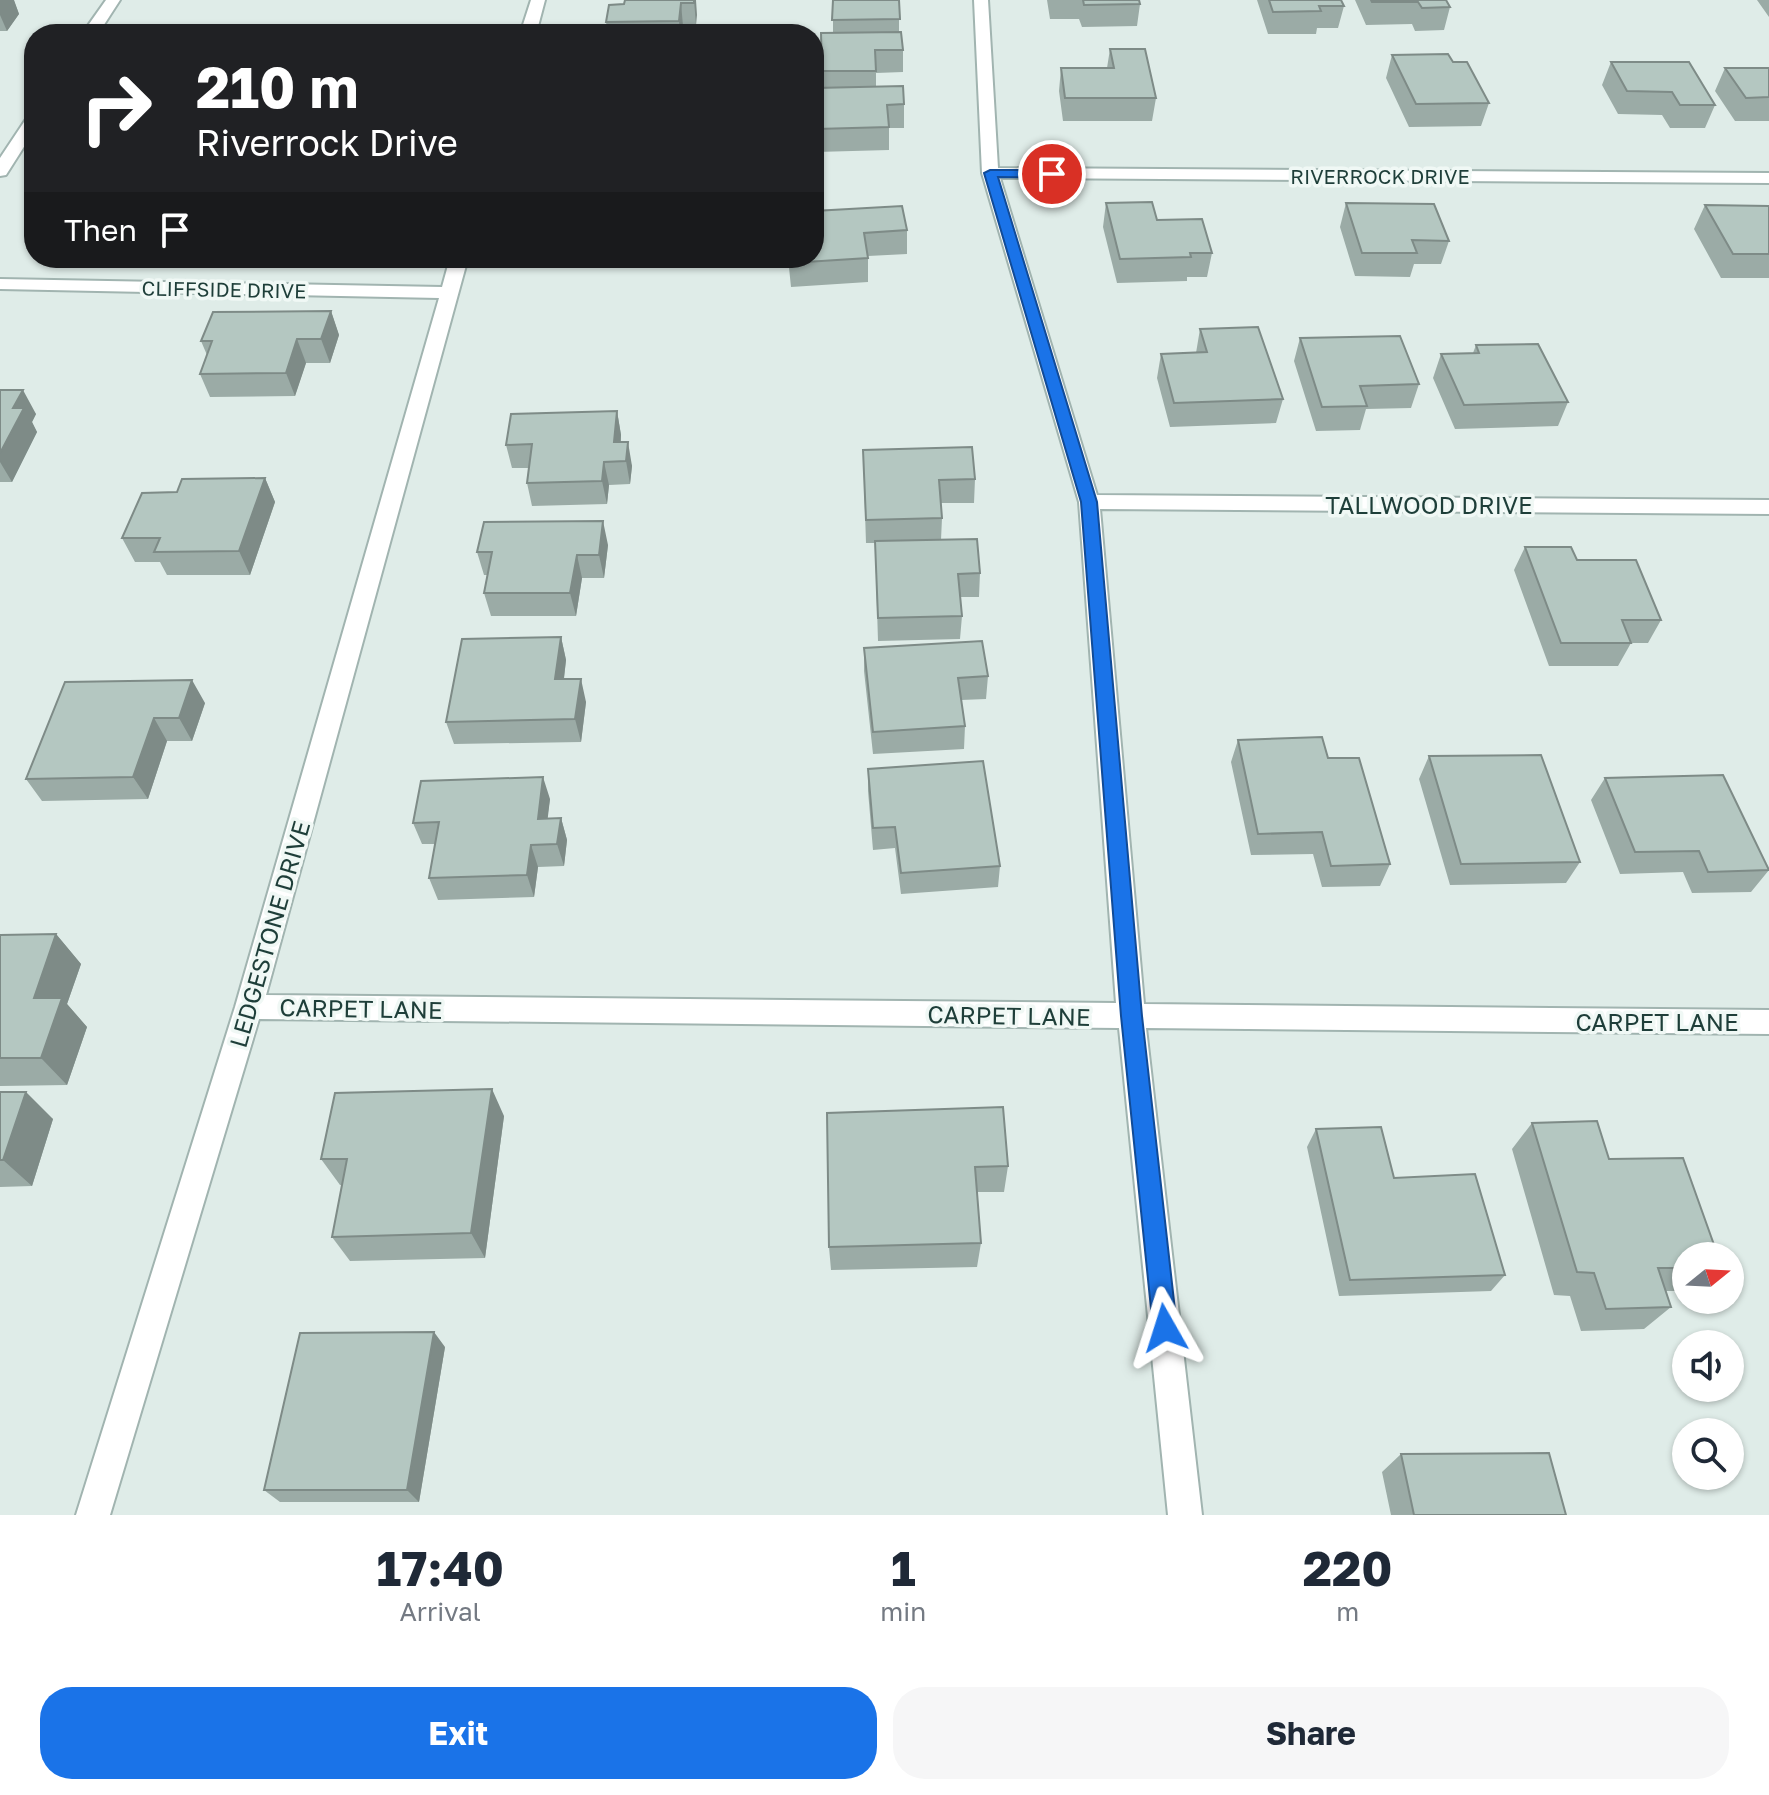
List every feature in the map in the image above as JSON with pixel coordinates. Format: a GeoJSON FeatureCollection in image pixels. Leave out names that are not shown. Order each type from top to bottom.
{"type":"FeatureCollection","features":[{"type":"Feature","properties":{"kind":"street"},"geometry":{"type":"LineString","coordinates":[[97,24],[113,0]]}},
{"type":"Feature","properties":{"kind":"street"},"geometry":{"type":"LineString","coordinates":[[531,24],[538,0]]}},
{"type":"Feature","properties":{"kind":"street"},"geometry":{"type":"LineString","coordinates":[[981,0],[990,173],[1089,502],[1131,1016],[1185,1515]]}},
{"type":"Feature","properties":{"kind":"street"},"geometry":{"type":"LineString","coordinates":[[0,171],[24,134]]}},
{"type":"Feature","properties":{"kind":"street","name":"RIVERROCK DRIVE"},"geometry":{"type":"LineString","coordinates":[[990,173],[1769,178]]}},
{"type":"Feature","properties":{"kind":"street","name":"LEDGESTONE DRIVE"},"geometry":{"type":"LineString","coordinates":[[93,1515],[249,1007],[456,268]]}},
{"type":"Feature","properties":{"kind":"street","name":"CLIFFSIDE DRIVE"},"geometry":{"type":"LineString","coordinates":[[0,284],[448,293]]}},
{"type":"Feature","properties":{"kind":"street","name":"TALLWOOD DRIVE"},"geometry":{"type":"LineString","coordinates":[[1089,502],[1769,507]]}},
{"type":"Feature","properties":{"kind":"street","name":"CARPET LANE"},"geometry":{"type":"LineString","coordinates":[[249,1007],[1769,1022]]}},
{"type":"Feature","properties":{"kind":"building"},"geometry":{"type":"Polygon","coordinates":[[[625,0],[694,0],[694,3],[681,3],[679,21],[606,22],[609,5],[624,4],[625,0]]]}},
{"type":"Feature","properties":{"kind":"building"},"geometry":{"type":"Polygon","coordinates":[[[833,0],[899,0],[900,19],[832,20],[833,0]]]}},
{"type":"Feature","properties":{"kind":"building"},"geometry":{"type":"Polygon","coordinates":[[[1083,0],[1139,0],[1140,4],[1084,5],[1083,0]]]}},
{"type":"Feature","properties":{"kind":"building"},"geometry":{"type":"Polygon","coordinates":[[[1269,0],[1341,0],[1344,6],[1319,6],[1321,11],[1273,12],[1269,0]]]}},
{"type":"Feature","properties":{"kind":"building"},"geometry":{"type":"Polygon","coordinates":[[[1371,0],[1446,0],[1450,7],[1422,8],[1418,2],[1371,0]]]}},
{"type":"Feature","properties":{"kind":"building"},"geometry":{"type":"Polygon","coordinates":[[[901,32],[903,50],[875,50],[876,71],[824,71],[824,33],[901,32]]]}},
{"type":"Feature","properties":{"kind":"building"},"geometry":{"type":"Polygon","coordinates":[[[1110,49],[1145,49],[1156,98],[1065,98],[1061,68],[1114,68],[1110,49]]]}},
{"type":"Feature","properties":{"kind":"building"},"geometry":{"type":"Polygon","coordinates":[[[1448,54],[1453,62],[1467,62],[1489,103],[1416,104],[1392,55],[1448,54]]]}},
{"type":"Feature","properties":{"kind":"building"},"geometry":{"type":"Polygon","coordinates":[[[1611,62],[1689,62],[1715,105],[1680,105],[1672,92],[1627,91],[1611,62]]]}},
{"type":"Feature","properties":{"kind":"building"},"geometry":{"type":"Polygon","coordinates":[[[1725,68],[1769,68],[1769,97],[1746,98],[1725,68]]]}},
{"type":"Feature","properties":{"kind":"building"},"geometry":{"type":"Polygon","coordinates":[[[903,86],[904,104],[887,105],[889,127],[824,129],[824,88],[903,86]]]}},
{"type":"Feature","properties":{"kind":"building"},"geometry":{"type":"Polygon","coordinates":[[[1152,202],[1157,220],[1202,219],[1212,253],[1190,253],[1191,257],[1120,259],[1106,203],[1152,202]]]}},
{"type":"Feature","properties":{"kind":"building"},"geometry":{"type":"Polygon","coordinates":[[[1346,203],[1434,204],[1449,241],[1412,240],[1417,253],[1362,253],[1346,203]]]}},
{"type":"Feature","properties":{"kind":"building"},"geometry":{"type":"Polygon","coordinates":[[[1705,205],[1769,206],[1769,254],[1733,254],[1705,205]]]}},
{"type":"Feature","properties":{"kind":"building"},"geometry":{"type":"Polygon","coordinates":[[[902,206],[907,230],[864,233],[868,258],[824,261],[824,210],[902,206]]]}},
{"type":"Feature","properties":{"kind":"building"},"geometry":{"type":"Polygon","coordinates":[[[331,311],[321,339],[297,339],[286,373],[200,374],[212,341],[201,341],[213,312],[331,311]]]}},
{"type":"Feature","properties":{"kind":"building"},"geometry":{"type":"Polygon","coordinates":[[[1258,327],[1283,399],[1174,403],[1161,354],[1207,352],[1200,329],[1258,327]]]}},
{"type":"Feature","properties":{"kind":"building"},"geometry":{"type":"Polygon","coordinates":[[[1400,336],[1419,384],[1360,386],[1367,406],[1322,407],[1300,338],[1400,336]]]}},
{"type":"Feature","properties":{"kind":"building"},"geometry":{"type":"Polygon","coordinates":[[[1538,344],[1568,402],[1464,405],[1441,354],[1479,353],[1476,345],[1538,344]]]}},
{"type":"Feature","properties":{"kind":"building"},"geometry":{"type":"Polygon","coordinates":[[[0,390],[23,390],[13,408],[24,408],[0,453],[0,390]]]}},
{"type":"Feature","properties":{"kind":"building"},"geometry":{"type":"Polygon","coordinates":[[[617,411],[614,442],[628,442],[626,461],[604,462],[602,481],[527,483],[532,444],[506,445],[511,414],[617,411]]]}},
{"type":"Feature","properties":{"kind":"building"},"geometry":{"type":"Polygon","coordinates":[[[972,447],[975,479],[939,480],[942,518],[866,520],[863,450],[972,447]]]}},
{"type":"Feature","properties":{"kind":"building"},"geometry":{"type":"Polygon","coordinates":[[[265,478],[239,551],[154,552],[160,538],[122,538],[142,493],[177,492],[182,479],[265,478]]]}},
{"type":"Feature","properties":{"kind":"building"},"geometry":{"type":"Polygon","coordinates":[[[603,521],[599,555],[577,555],[570,593],[484,593],[492,552],[477,552],[484,522],[603,521]]]}},
{"type":"Feature","properties":{"kind":"building"},"geometry":{"type":"Polygon","coordinates":[[[977,539],[980,573],[958,574],[962,616],[878,618],[875,541],[977,539]]]}},
{"type":"Feature","properties":{"kind":"building"},"geometry":{"type":"Polygon","coordinates":[[[1525,547],[1571,547],[1577,560],[1636,560],[1661,620],[1622,620],[1631,643],[1561,643],[1525,547]]]}},
{"type":"Feature","properties":{"kind":"building"},"geometry":{"type":"Polygon","coordinates":[[[561,637],[555,679],[581,679],[575,719],[446,722],[462,639],[561,637]]]}},
{"type":"Feature","properties":{"kind":"building"},"geometry":{"type":"Polygon","coordinates":[[[982,641],[988,676],[958,678],[965,726],[873,732],[864,648],[982,641]]]}},
{"type":"Feature","properties":{"kind":"building"},"geometry":{"type":"Polygon","coordinates":[[[192,680],[179,718],[154,718],[133,777],[26,779],[65,682],[192,680]]]}},
{"type":"Feature","properties":{"kind":"building"},"geometry":{"type":"Polygon","coordinates":[[[1322,737],[1328,758],[1359,758],[1390,864],[1331,866],[1322,832],[1258,834],[1238,740],[1322,737]]]}},
{"type":"Feature","properties":{"kind":"building"},"geometry":{"type":"Polygon","coordinates":[[[1541,755],[1580,862],[1461,864],[1429,756],[1541,755]]]}},
{"type":"Feature","properties":{"kind":"building"},"geometry":{"type":"Polygon","coordinates":[[[983,761],[1000,866],[901,873],[895,827],[873,828],[868,769],[983,761]]]}},
{"type":"Feature","properties":{"kind":"building"},"geometry":{"type":"Polygon","coordinates":[[[1723,775],[1769,870],[1708,872],[1699,851],[1635,852],[1605,778],[1723,775]]]}},
{"type":"Feature","properties":{"kind":"building"},"geometry":{"type":"Polygon","coordinates":[[[543,777],[538,819],[561,818],[557,844],[531,845],[527,875],[429,878],[439,822],[413,823],[421,781],[543,777]]]}},
{"type":"Feature","properties":{"kind":"building"},"geometry":{"type":"Polygon","coordinates":[[[56,934],[34,998],[62,998],[41,1058],[0,1058],[0,935],[56,934]]]}},
{"type":"Feature","properties":{"kind":"building"},"geometry":{"type":"Polygon","coordinates":[[[492,1089],[471,1233],[332,1237],[347,1159],[321,1159],[335,1093],[492,1089]]]}},
{"type":"Feature","properties":{"kind":"building"},"geometry":{"type":"Polygon","coordinates":[[[0,1092],[26,1092],[3,1160],[0,1160],[0,1092]]]}},
{"type":"Feature","properties":{"kind":"building"},"geometry":{"type":"Polygon","coordinates":[[[1003,1107],[1008,1166],[975,1167],[981,1243],[829,1247],[827,1113],[1003,1107]]]}},
{"type":"Feature","properties":{"kind":"building"},"geometry":{"type":"Polygon","coordinates":[[[1597,1121],[1609,1159],[1683,1158],[1713,1242],[1672,1242],[1672,1268],[1658,1268],[1671,1307],[1606,1309],[1594,1273],[1577,1272],[1532,1123],[1597,1121]]]}},
{"type":"Feature","properties":{"kind":"building"},"geometry":{"type":"Polygon","coordinates":[[[1381,1127],[1394,1178],[1475,1174],[1505,1275],[1350,1280],[1316,1129],[1381,1127]]]}},
{"type":"Feature","properties":{"kind":"building"},"geometry":{"type":"Polygon","coordinates":[[[434,1332],[407,1490],[264,1490],[300,1333],[434,1332]]]}},
{"type":"Feature","properties":{"kind":"building"},"geometry":{"type":"Polygon","coordinates":[[[1549,1453],[1566,1515],[1414,1515],[1401,1454],[1549,1453]]]}},
{"type":"Feature","properties":{"kind":"route"},"geometry":{"type":"LineString","coordinates":[[1052,174],[990,173],[1089,502],[1131,1016],[1165,1328]]}}]}
